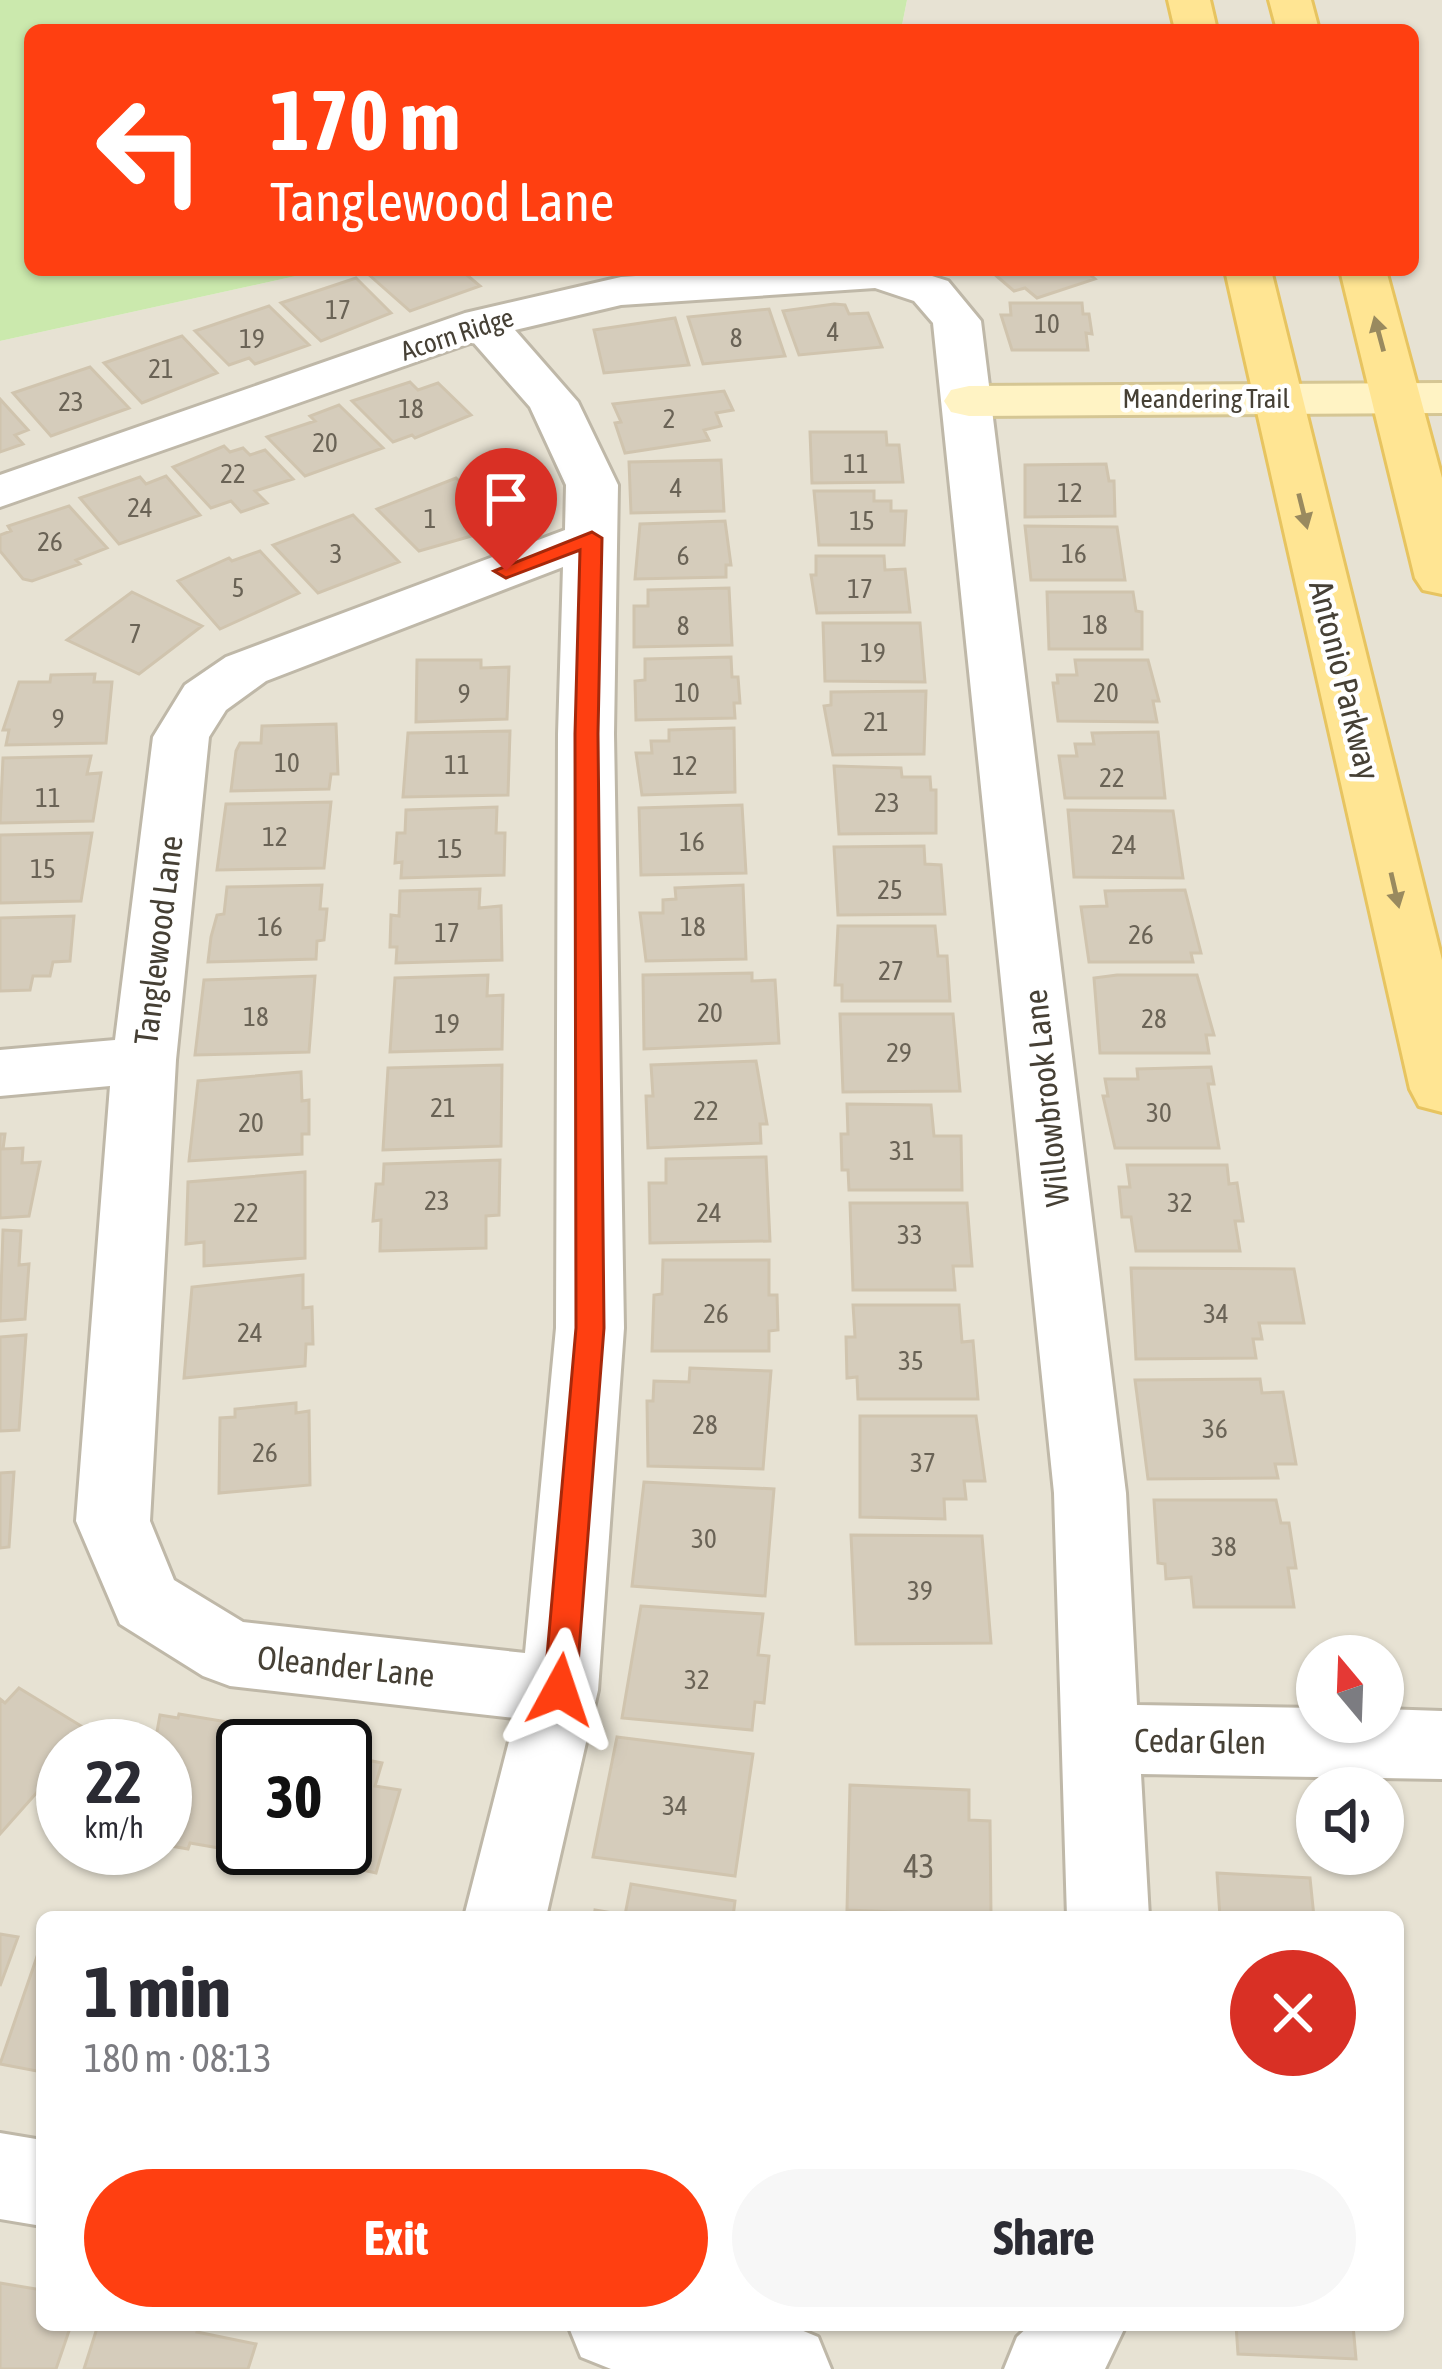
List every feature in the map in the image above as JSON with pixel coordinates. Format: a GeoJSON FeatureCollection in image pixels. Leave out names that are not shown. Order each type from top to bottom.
{"type":"FeatureCollection","features":[{"type":"Feature","properties":{"kind":"main road","name":"Antonio Parkway"},"geometry":{"type":"LineString","coordinates":[[1249,276],[1442,1090]]}},
{"type":"Feature","properties":{"kind":"main road"},"geometry":{"type":"LineString","coordinates":[[1366,276],[1419,398],[1442,578]]}},
{"type":"Feature","properties":{"kind":"street","name":"Acorn Ridge"},"geometry":{"type":"LineString","coordinates":[[0,491],[482,323],[621,291],[826,276]]}},
{"type":"Feature","properties":{"kind":"street","name":"Acorn Ridge"},"geometry":{"type":"LineString","coordinates":[[884,276],[932,291]]}},
{"type":"Feature","properties":{"kind":"street","name":"Willowbrook Lane"},"geometry":{"type":"LineString","coordinates":[[932,291],[957,321],[969,401],[1090,1493],[1108,1911]]}},
{"type":"Feature","properties":{"kind":"street"},"geometry":{"type":"LineString","coordinates":[[482,323],[553,402],[592,485],[586,734],[590,1328],[560,1690],[506,1911]]}},
{"type":"Feature","properties":{"kind":"street","name":"Meandering Trail"},"geometry":{"type":"LineString","coordinates":[[969,401],[1419,398]]}},
{"type":"Feature","properties":{"kind":"street","name":"Tanglewood Lane"},"geometry":{"type":"LineString","coordinates":[[146,1601],[113,1521],[144,1060],[181,737],[205,698],[247,669],[592,538]]}},
{"type":"Feature","properties":{"kind":"street"},"geometry":{"type":"LineString","coordinates":[[0,1073],[144,1060]]}},
{"type":"Feature","properties":{"kind":"street","name":"Oleander Lane"},"geometry":{"type":"LineString","coordinates":[[146,1601],[230,1653],[560,1690]]}},
{"type":"Feature","properties":{"kind":"street","name":"Cedar Glen"},"geometry":{"type":"LineString","coordinates":[[1102,1739],[1442,1745]]}},
{"type":"Feature","properties":{"kind":"street"},"geometry":{"type":"LineString","coordinates":[[0,2176],[36,2182]]}},
{"type":"Feature","properties":{"kind":"street"},"geometry":{"type":"LineString","coordinates":[[630,2331],[666,2344],[786,2369]]}},
{"type":"Feature","properties":{"kind":"shaded area"},"geometry":{"type":"Polygon","coordinates":[[[907,0],[1442,0],[1442,2369],[0,2369],[0,341],[296,276],[1419,276],[1419,24],[902,24],[907,0]]]}},
{"type":"Feature","properties":{"kind":"green space"},"geometry":{"type":"Polygon","coordinates":[[[0,0],[907,0],[902,24],[24,24],[24,276],[296,276],[0,341],[0,0]]]}},
{"type":"Feature","properties":{"kind":"building"},"geometry":{"type":"Polygon","coordinates":[[[370,276],[468,276],[480,286],[410,311],[370,276]]]}},
{"type":"Feature","properties":{"kind":"building"},"geometry":{"type":"Polygon","coordinates":[[[996,276],[1095,279],[1037,298],[1025,288],[1014,291],[996,276]]]}},
{"type":"Feature","properties":{"kind":"building"},"geometry":{"type":"Polygon","coordinates":[[[356,278],[391,313],[321,341],[281,303],[356,278]]]}},
{"type":"Feature","properties":{"kind":"building"},"geometry":{"type":"Polygon","coordinates":[[[1010,303],[1082,303],[1092,334],[1086,333],[1088,350],[1012,350],[1001,315],[1011,315],[1010,303]]]}},
{"type":"Feature","properties":{"kind":"building"},"geometry":{"type":"Polygon","coordinates":[[[845,305],[849,314],[868,313],[882,347],[799,355],[783,311],[845,305]]]}},
{"type":"Feature","properties":{"kind":"building"},"geometry":{"type":"Polygon","coordinates":[[[269,306],[309,345],[255,364],[249,358],[229,365],[195,331],[269,306]]]}},
{"type":"Feature","properties":{"kind":"building"},"geometry":{"type":"Polygon","coordinates":[[[769,309],[785,356],[703,364],[688,317],[769,309]]]}},
{"type":"Feature","properties":{"kind":"building"},"geometry":{"type":"Polygon","coordinates":[[[675,318],[689,365],[604,373],[594,330],[675,318]]]}},
{"type":"Feature","properties":{"kind":"building"},"geometry":{"type":"Polygon","coordinates":[[[182,336],[217,373],[142,403],[104,363],[182,336]]]}},
{"type":"Feature","properties":{"kind":"building"},"geometry":{"type":"Polygon","coordinates":[[[90,367],[129,408],[51,436],[13,393],[90,367]]]}},
{"type":"Feature","properties":{"kind":"building"},"geometry":{"type":"Polygon","coordinates":[[[410,382],[418,390],[438,383],[471,415],[393,442],[352,401],[410,382]]]}},
{"type":"Feature","properties":{"kind":"building"},"geometry":{"type":"Polygon","coordinates":[[[724,391],[733,410],[716,413],[721,426],[704,430],[709,440],[625,453],[613,404],[724,391]]]}},
{"type":"Feature","properties":{"kind":"building"},"geometry":{"type":"Polygon","coordinates":[[[0,399],[28,430],[15,435],[23,444],[0,452],[0,399]]]}},
{"type":"Feature","properties":{"kind":"building"},"geometry":{"type":"Polygon","coordinates":[[[339,405],[383,448],[305,476],[267,437],[315,421],[310,416],[339,405]]]}},
{"type":"Feature","properties":{"kind":"building"},"geometry":{"type":"Polygon","coordinates":[[[810,432],[886,432],[887,445],[899,445],[903,482],[812,483],[810,432]]]}},
{"type":"Feature","properties":{"kind":"building"},"geometry":{"type":"Polygon","coordinates":[[[224,446],[230,452],[243,448],[250,455],[265,450],[293,479],[255,491],[267,503],[241,512],[231,501],[211,508],[173,467],[224,446]]]}},
{"type":"Feature","properties":{"kind":"building"},"geometry":{"type":"Polygon","coordinates":[[[721,460],[724,511],[631,513],[629,462],[721,460]]]}},
{"type":"Feature","properties":{"kind":"building"},"geometry":{"type":"Polygon","coordinates":[[[1106,464],[1109,481],[1114,481],[1115,516],[1025,517],[1025,465],[1106,464]]]}},
{"type":"Feature","properties":{"kind":"building"},"geometry":{"type":"Polygon","coordinates":[[[166,476],[200,515],[119,544],[80,498],[140,477],[146,484],[166,476]]]}},
{"type":"Feature","properties":{"kind":"building"},"geometry":{"type":"Polygon","coordinates":[[[456,478],[487,508],[471,514],[482,533],[419,551],[377,509],[456,478]]]}},
{"type":"Feature","properties":{"kind":"building"},"geometry":{"type":"Polygon","coordinates":[[[814,491],[874,491],[874,501],[891,501],[891,511],[906,511],[904,545],[819,545],[814,491]]]}},
{"type":"Feature","properties":{"kind":"building"},"geometry":{"type":"Polygon","coordinates":[[[69,506],[107,548],[76,560],[80,564],[32,581],[23,579],[0,551],[0,535],[11,531],[8,526],[69,506]]]}},
{"type":"Feature","properties":{"kind":"building"},"geometry":{"type":"Polygon","coordinates":[[[353,515],[399,562],[318,593],[273,545],[353,515]]]}},
{"type":"Feature","properties":{"kind":"building"},"geometry":{"type":"Polygon","coordinates":[[[725,521],[731,565],[726,565],[726,577],[635,579],[640,524],[725,521]]]}},
{"type":"Feature","properties":{"kind":"building"},"geometry":{"type":"Polygon","coordinates":[[[1025,526],[1117,527],[1125,580],[1031,580],[1025,526]]]}},
{"type":"Feature","properties":{"kind":"building"},"geometry":{"type":"Polygon","coordinates":[[[260,551],[299,593],[220,629],[178,581],[229,558],[260,551]]]}},
{"type":"Feature","properties":{"kind":"building"},"geometry":{"type":"Polygon","coordinates":[[[816,556],[884,556],[885,570],[905,569],[910,612],[817,613],[811,575],[816,575],[816,556]]]}},
{"type":"Feature","properties":{"kind":"building"},"geometry":{"type":"Polygon","coordinates":[[[729,588],[732,645],[634,647],[634,606],[648,606],[648,590],[729,588]]]}},
{"type":"Feature","properties":{"kind":"building"},"geometry":{"type":"Polygon","coordinates":[[[132,592],[202,626],[139,674],[67,640],[132,592]]]}},
{"type":"Feature","properties":{"kind":"building"},"geometry":{"type":"Polygon","coordinates":[[[1047,592],[1133,592],[1136,611],[1142,612],[1142,649],[1049,649],[1047,592]]]}},
{"type":"Feature","properties":{"kind":"building"},"geometry":{"type":"Polygon","coordinates":[[[823,623],[920,623],[925,682],[825,681],[823,623]]]}},
{"type":"Feature","properties":{"kind":"building"},"geometry":{"type":"Polygon","coordinates":[[[731,657],[740,703],[734,703],[735,718],[636,720],[635,681],[645,680],[645,659],[731,657]]]}},
{"type":"Feature","properties":{"kind":"building"},"geometry":{"type":"Polygon","coordinates":[[[417,660],[481,660],[481,668],[509,667],[507,719],[416,722],[417,660]]]}},
{"type":"Feature","properties":{"kind":"building"},"geometry":{"type":"Polygon","coordinates":[[[1075,660],[1148,660],[1159,701],[1153,701],[1157,722],[1058,721],[1053,683],[1058,683],[1057,675],[1077,675],[1075,660]]]}},
{"type":"Feature","properties":{"kind":"building"},"geometry":{"type":"Polygon","coordinates":[[[95,674],[94,682],[112,682],[106,743],[6,745],[9,730],[3,730],[19,682],[50,682],[51,675],[95,674]]]}},
{"type":"Feature","properties":{"kind":"building"},"geometry":{"type":"Polygon","coordinates":[[[926,691],[924,754],[833,755],[824,706],[831,705],[831,692],[926,691]]]}},
{"type":"Feature","properties":{"kind":"building"},"geometry":{"type":"Polygon","coordinates":[[[336,724],[338,774],[331,774],[329,789],[231,791],[236,751],[240,743],[261,743],[262,726],[336,724]]]}},
{"type":"Feature","properties":{"kind":"building"},"geometry":{"type":"Polygon","coordinates":[[[734,728],[735,792],[642,795],[636,753],[652,753],[651,741],[669,741],[669,730],[734,728]]]}},
{"type":"Feature","properties":{"kind":"building"},"geometry":{"type":"Polygon","coordinates":[[[510,731],[508,795],[403,797],[408,733],[510,731]]]}},
{"type":"Feature","properties":{"kind":"building"},"geometry":{"type":"Polygon","coordinates":[[[1158,732],[1165,798],[1065,798],[1059,756],[1077,756],[1075,744],[1094,744],[1092,733],[1158,732]]]}},
{"type":"Feature","properties":{"kind":"building"},"geometry":{"type":"Polygon","coordinates":[[[91,756],[87,774],[101,773],[93,821],[0,823],[3,758],[91,756]]]}},
{"type":"Feature","properties":{"kind":"building"},"geometry":{"type":"Polygon","coordinates":[[[834,766],[901,768],[902,777],[930,777],[931,790],[936,790],[936,833],[839,834],[834,766]]]}},
{"type":"Feature","properties":{"kind":"building"},"geometry":{"type":"Polygon","coordinates":[[[331,802],[324,868],[217,870],[226,804],[331,802]]]}},
{"type":"Feature","properties":{"kind":"building"},"geometry":{"type":"Polygon","coordinates":[[[742,805],[746,873],[641,875],[639,808],[742,805]]]}},
{"type":"Feature","properties":{"kind":"building"},"geometry":{"type":"Polygon","coordinates":[[[497,807],[496,833],[505,833],[504,875],[401,878],[402,862],[395,863],[397,833],[405,833],[406,810],[497,807]]]}},
{"type":"Feature","properties":{"kind":"building"},"geometry":{"type":"Polygon","coordinates":[[[1068,810],[1173,811],[1183,878],[1074,877],[1068,810]]]}},
{"type":"Feature","properties":{"kind":"building"},"geometry":{"type":"Polygon","coordinates":[[[92,833],[81,901],[0,903],[0,835],[92,833]]]}},
{"type":"Feature","properties":{"kind":"building"},"geometry":{"type":"Polygon","coordinates":[[[924,846],[925,864],[941,865],[945,914],[838,915],[834,847],[924,846]]]}},
{"type":"Feature","properties":{"kind":"building"},"geometry":{"type":"Polygon","coordinates":[[[322,885],[320,909],[327,909],[324,940],[317,941],[316,959],[208,962],[217,915],[224,914],[227,887],[322,885]]]}},
{"type":"Feature","properties":{"kind":"building"},"geometry":{"type":"Polygon","coordinates":[[[743,885],[746,959],[646,961],[640,913],[663,913],[663,900],[676,899],[675,888],[743,885]]]}},
{"type":"Feature","properties":{"kind":"building"},"geometry":{"type":"Polygon","coordinates":[[[480,889],[479,908],[501,906],[502,960],[396,963],[397,947],[390,947],[391,915],[399,916],[400,891],[480,889]]]}},
{"type":"Feature","properties":{"kind":"building"},"geometry":{"type":"Polygon","coordinates":[[[1185,890],[1201,953],[1191,953],[1193,962],[1089,962],[1081,907],[1107,906],[1105,891],[1185,890]]]}},
{"type":"Feature","properties":{"kind":"building"},"geometry":{"type":"Polygon","coordinates":[[[74,916],[70,961],[53,962],[50,976],[33,976],[30,990],[0,991],[0,918],[74,916]]]}},
{"type":"Feature","properties":{"kind":"building"},"geometry":{"type":"Polygon","coordinates":[[[838,926],[935,926],[938,956],[947,956],[950,1001],[842,1001],[842,985],[835,985],[838,926]]]}},
{"type":"Feature","properties":{"kind":"building"},"geometry":{"type":"Polygon","coordinates":[[[752,973],[752,981],[775,980],[779,1043],[644,1049],[643,975],[752,973]]]}},
{"type":"Feature","properties":{"kind":"building"},"geometry":{"type":"Polygon","coordinates":[[[488,975],[487,996],[503,995],[502,1049],[390,1052],[395,978],[488,975]]]}},
{"type":"Feature","properties":{"kind":"building"},"geometry":{"type":"Polygon","coordinates":[[[1197,975],[1214,1035],[1206,1035],[1209,1053],[1100,1053],[1094,978],[1197,975]]]}},
{"type":"Feature","properties":{"kind":"building"},"geometry":{"type":"Polygon","coordinates":[[[315,976],[309,1052],[195,1055],[204,980],[315,976]]]}},
{"type":"Feature","properties":{"kind":"building"},"geometry":{"type":"Polygon","coordinates":[[[840,1014],[953,1014],[960,1091],[843,1092],[840,1014]]]}},
{"type":"Feature","properties":{"kind":"building"},"geometry":{"type":"Polygon","coordinates":[[[756,1061],[767,1124],[760,1124],[761,1143],[648,1148],[646,1096],[653,1096],[651,1065],[756,1061]]]}},
{"type":"Feature","properties":{"kind":"building"},"geometry":{"type":"Polygon","coordinates":[[[502,1065],[501,1146],[383,1150],[388,1068],[502,1065]]]}},
{"type":"Feature","properties":{"kind":"building"},"geometry":{"type":"Polygon","coordinates":[[[1211,1067],[1214,1084],[1208,1084],[1219,1148],[1115,1148],[1103,1096],[1108,1096],[1105,1079],[1138,1079],[1137,1069],[1211,1067]]]}},
{"type":"Feature","properties":{"kind":"building"},"geometry":{"type":"Polygon","coordinates":[[[301,1072],[302,1101],[309,1100],[309,1134],[302,1134],[302,1154],[189,1161],[198,1081],[301,1072]]]}},
{"type":"Feature","properties":{"kind":"building"},"geometry":{"type":"Polygon","coordinates":[[[847,1104],[931,1105],[934,1136],[961,1136],[962,1190],[849,1190],[848,1170],[842,1170],[841,1134],[848,1134],[847,1104]]]}},
{"type":"Feature","properties":{"kind":"building"},"geometry":{"type":"Polygon","coordinates":[[[0,1134],[5,1134],[3,1149],[23,1148],[22,1163],[40,1162],[29,1216],[0,1218],[0,1134]]]}},
{"type":"Feature","properties":{"kind":"building"},"geometry":{"type":"Polygon","coordinates":[[[766,1157],[770,1241],[650,1243],[649,1183],[666,1183],[666,1159],[766,1157]]]}},
{"type":"Feature","properties":{"kind":"building"},"geometry":{"type":"Polygon","coordinates":[[[500,1160],[499,1215],[486,1216],[486,1248],[380,1251],[381,1220],[373,1221],[376,1184],[383,1184],[384,1164],[500,1160]]]}},
{"type":"Feature","properties":{"kind":"building"},"geometry":{"type":"Polygon","coordinates":[[[1127,1165],[1227,1165],[1229,1184],[1237,1183],[1243,1221],[1235,1221],[1240,1251],[1136,1251],[1131,1217],[1122,1217],[1119,1187],[1130,1187],[1127,1165]]]}},
{"type":"Feature","properties":{"kind":"building"},"geometry":{"type":"Polygon","coordinates":[[[305,1172],[305,1258],[204,1266],[204,1242],[186,1244],[188,1182],[305,1172]]]}},
{"type":"Feature","properties":{"kind":"building"},"geometry":{"type":"Polygon","coordinates":[[[850,1203],[967,1203],[972,1266],[953,1266],[955,1290],[853,1290],[850,1203]]]}},
{"type":"Feature","properties":{"kind":"building"},"geometry":{"type":"Polygon","coordinates":[[[3,1230],[21,1231],[19,1265],[29,1264],[25,1319],[0,1321],[3,1230]]]}},
{"type":"Feature","properties":{"kind":"building"},"geometry":{"type":"Polygon","coordinates":[[[663,1260],[769,1260],[769,1295],[777,1295],[778,1330],[769,1331],[769,1351],[652,1351],[654,1295],[662,1294],[663,1260]]]}},
{"type":"Feature","properties":{"kind":"building"},"geometry":{"type":"Polygon","coordinates":[[[1131,1268],[1294,1269],[1304,1323],[1259,1323],[1262,1339],[1253,1339],[1256,1358],[1136,1359],[1131,1268]]]}},
{"type":"Feature","properties":{"kind":"building"},"geometry":{"type":"Polygon","coordinates":[[[303,1275],[303,1308],[312,1307],[313,1344],[306,1344],[305,1366],[184,1378],[192,1287],[303,1275]]]}},
{"type":"Feature","properties":{"kind":"building"},"geometry":{"type":"Polygon","coordinates":[[[853,1305],[959,1305],[962,1342],[973,1341],[978,1399],[858,1399],[857,1377],[847,1378],[846,1337],[855,1337],[853,1305]]]}},
{"type":"Feature","properties":{"kind":"building"},"geometry":{"type":"Polygon","coordinates":[[[26,1335],[19,1430],[0,1431],[0,1337],[26,1335]]]}},
{"type":"Feature","properties":{"kind":"building"},"geometry":{"type":"Polygon","coordinates":[[[690,1368],[771,1371],[763,1469],[648,1466],[647,1401],[653,1401],[654,1381],[689,1382],[690,1368]]]}},
{"type":"Feature","properties":{"kind":"building"},"geometry":{"type":"Polygon","coordinates":[[[1260,1379],[1262,1393],[1283,1392],[1296,1464],[1275,1464],[1278,1478],[1148,1479],[1135,1380],[1260,1379]]]}},
{"type":"Feature","properties":{"kind":"building"},"geometry":{"type":"Polygon","coordinates":[[[296,1403],[296,1413],[309,1411],[310,1485],[219,1493],[220,1418],[235,1417],[235,1409],[296,1403]]]}},
{"type":"Feature","properties":{"kind":"building"},"geometry":{"type":"Polygon","coordinates":[[[860,1416],[976,1416],[985,1481],[964,1481],[966,1499],[944,1499],[945,1519],[860,1517],[860,1416]]]}},
{"type":"Feature","properties":{"kind":"building"},"geometry":{"type":"Polygon","coordinates":[[[14,1472],[9,1547],[0,1548],[0,1473],[14,1472]]]}},
{"type":"Feature","properties":{"kind":"building"},"geometry":{"type":"Polygon","coordinates":[[[644,1482],[774,1489],[765,1596],[632,1586],[644,1482]]]}},
{"type":"Feature","properties":{"kind":"building"},"geometry":{"type":"Polygon","coordinates":[[[1154,1500],[1276,1500],[1281,1523],[1289,1523],[1296,1568],[1288,1568],[1294,1607],[1194,1607],[1191,1577],[1166,1579],[1165,1564],[1158,1563],[1154,1500]]]}},
{"type":"Feature","properties":{"kind":"building"},"geometry":{"type":"Polygon","coordinates":[[[851,1535],[982,1536],[991,1643],[856,1644],[851,1535]]]}},
{"type":"Feature","properties":{"kind":"building"},"geometry":{"type":"Polygon","coordinates":[[[641,1606],[763,1614],[758,1655],[769,1656],[764,1703],[755,1702],[752,1730],[622,1718],[641,1606]]]}},
{"type":"Feature","properties":{"kind":"building"},"geometry":{"type":"Polygon","coordinates":[[[19,1688],[70,1719],[36,1719],[36,1793],[0,1834],[0,1699],[5,1703],[19,1688]]]}},
{"type":"Feature","properties":{"kind":"building"},"geometry":{"type":"Polygon","coordinates":[[[179,1714],[216,1720],[216,1847],[192,1843],[192,1719],[159,1719],[160,1715],[178,1718],[179,1714]]]}},
{"type":"Feature","properties":{"kind":"building"},"geometry":{"type":"Polygon","coordinates":[[[617,1737],[753,1754],[735,1876],[593,1857],[617,1737]]]}},
{"type":"Feature","properties":{"kind":"building"},"geometry":{"type":"Polygon","coordinates":[[[372,1761],[382,1763],[375,1786],[400,1790],[376,1873],[372,1872],[372,1761]]]}},
{"type":"Feature","properties":{"kind":"building"},"geometry":{"type":"Polygon","coordinates":[[[850,1785],[969,1790],[969,1820],[990,1821],[991,1911],[847,1910],[850,1785]]]}},
{"type":"Feature","properties":{"kind":"building"},"geometry":{"type":"Polygon","coordinates":[[[1217,1873],[1310,1878],[1313,1911],[1220,1911],[1217,1873]]]}},
{"type":"Feature","properties":{"kind":"building"},"geometry":{"type":"Polygon","coordinates":[[[631,1884],[735,1901],[734,1911],[626,1911],[631,1884]]]}},
{"type":"Feature","properties":{"kind":"building"},"geometry":{"type":"Polygon","coordinates":[[[0,1934],[18,1937],[0,1986],[0,1934]]]}},
{"type":"Feature","properties":{"kind":"building"},"geometry":{"type":"Polygon","coordinates":[[[36,1959],[36,2071],[0,2064],[36,1959]]]}},
{"type":"Feature","properties":{"kind":"building"},"geometry":{"type":"Polygon","coordinates":[[[0,2283],[36,2289],[36,2331],[69,2331],[56,2369],[0,2369],[0,2283]]]}},
{"type":"Feature","properties":{"kind":"building"},"geometry":{"type":"Polygon","coordinates":[[[96,2331],[197,2331],[256,2344],[248,2369],[84,2369],[96,2331]]]}},
{"type":"Feature","properties":{"kind":"building"},"geometry":{"type":"Polygon","coordinates":[[[1236,2331],[1354,2331],[1356,2359],[1238,2354],[1236,2331]]]}},
{"type":"Feature","properties":{"kind":"route"},"geometry":{"type":"LineString","coordinates":[[506,571],[592,538],[586,734],[590,1328],[560,1690]]}}]}
